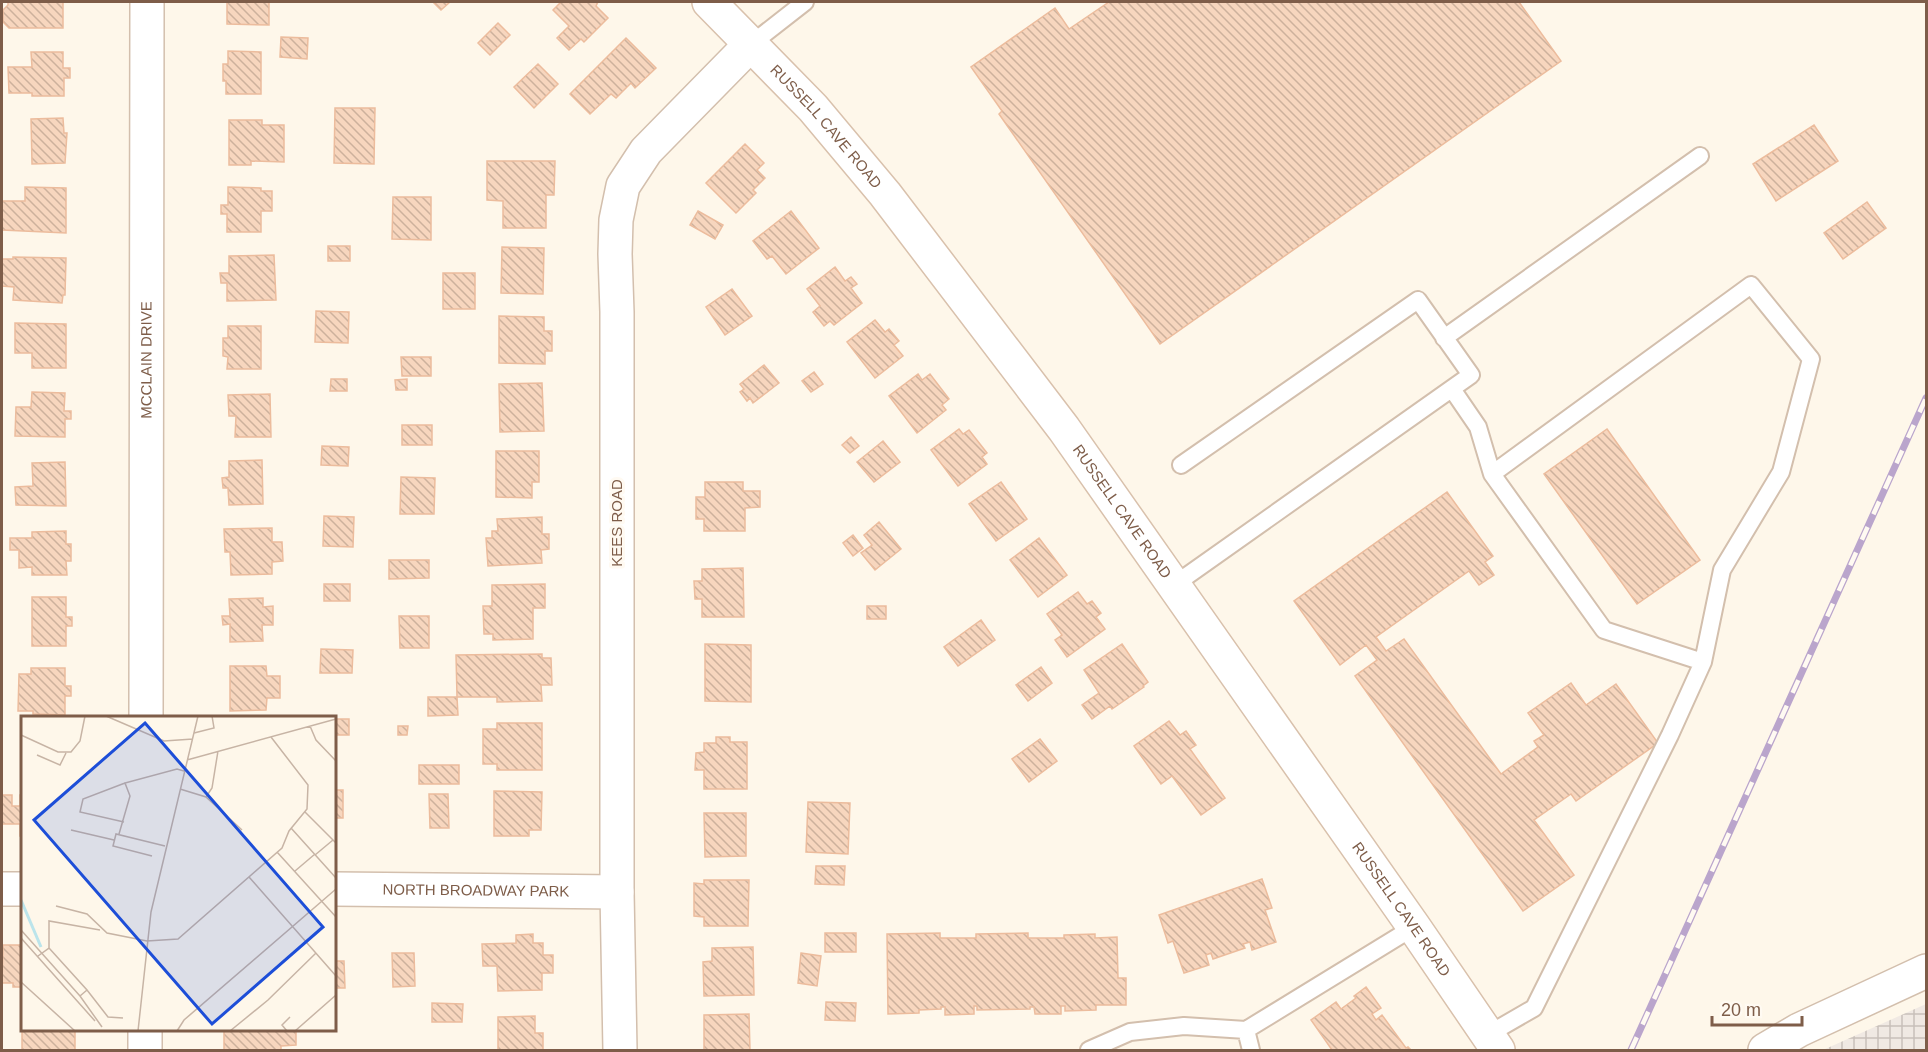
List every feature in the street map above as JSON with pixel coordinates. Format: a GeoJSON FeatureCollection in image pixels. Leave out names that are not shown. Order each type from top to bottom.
{"type":"FeatureCollection","features":[{"type":"Feature","properties":{"kind":"street","name":"MCCLAIN DRIVE"},"geometry":{"type":"LineString","coordinates":[[146,716],[147,2]]}},
{"type":"Feature","properties":{"kind":"street","name":"RUSSELL CAVE ROAD"},"geometry":{"type":"LineString","coordinates":[[709,2],[813,108],[885,194],[1064,429],[1414,927],[1492,1042]]}},
{"type":"Feature","properties":{"kind":"street","name":"KEES ROAD"},"geometry":{"type":"LineString","coordinates":[[620,1050],[617,892],[616,220],[623,186],[646,151],[750,45]]}},
{"type":"Feature","properties":{"kind":"street"},"geometry":{"type":"LineString","coordinates":[[2,889],[21,889]]}},
{"type":"Feature","properties":{"kind":"street","name":"NORTH BROADWAY PARK"},"geometry":{"type":"LineString","coordinates":[[336,889],[617,892]]}},
{"type":"Feature","properties":{"kind":"street"},"geometry":{"type":"LineString","coordinates":[[1765,1050],[1799,1030],[1926,971]]}},
{"type":"Feature","properties":{"kind":"street"},"geometry":{"type":"LineString","coordinates":[[145,1031],[145,1050]]}},
{"type":"Feature","properties":{"kind":"lane"},"geometry":{"type":"LineString","coordinates":[[750,45],[805,2]]}},
{"type":"Feature","properties":{"kind":"lane"},"geometry":{"type":"LineString","coordinates":[[1444,338],[1700,156]]}},
{"type":"Feature","properties":{"kind":"lane"},"geometry":{"type":"LineString","coordinates":[[1492,474],[1751,285],[1811,359],[1781,472],[1722,570],[1703,662],[1670,735],[1534,1008],[1492,1042]]}},
{"type":"Feature","properties":{"kind":"lane"},"geometry":{"type":"LineString","coordinates":[[1174,585],[1471,375],[1418,300],[1181,465]]}},
{"type":"Feature","properties":{"kind":"lane"},"geometry":{"type":"LineString","coordinates":[[1452,389],[1478,427],[1492,474],[1604,630],[1703,662]]}},
{"type":"Feature","properties":{"kind":"lane"},"geometry":{"type":"LineString","coordinates":[[1089,1050],[1130,1032],[1184,1026],[1246,1030],[1414,927]]}},
{"type":"Feature","properties":{"kind":"lane"},"geometry":{"type":"LineString","coordinates":[[1246,1030],[1251,1050]]}},
{"type":"Feature","properties":{"kind":"shaded area"},"geometry":{"type":"Polygon","coordinates":[[[1926,1004],[1926,1050],[1823,1050],[1926,1004]]]}},
{"type":"Feature","properties":{"kind":"building"},"geometry":{"type":"Polygon","coordinates":[[[8,2],[63,2],[63,28],[9,28],[3,22],[3,10],[8,2]]]}},
{"type":"Feature","properties":{"kind":"building"},"geometry":{"type":"Polygon","coordinates":[[[227,2],[269,2],[269,25],[227,24],[227,2]]]}},
{"type":"Feature","properties":{"kind":"building"},"geometry":{"type":"Polygon","coordinates":[[[433,2],[450,2],[441,10],[433,2]]]}},
{"type":"Feature","properties":{"kind":"building"},"geometry":{"type":"Polygon","coordinates":[[[561,2],[598,2],[596,6],[608,18],[584,42],[581,39],[569,50],[557,38],[569,26],[553,10],[561,2]]]}},
{"type":"Feature","properties":{"kind":"building"},"geometry":{"type":"Polygon","coordinates":[[[1109,2],[1519,2],[1561,61],[1160,344],[999,114],[1002,111],[971,67],[1055,8],[1069,29],[1109,2]]]}},
{"type":"Feature","properties":{"kind":"building"},"geometry":{"type":"Polygon","coordinates":[[[498,23],[510,35],[490,55],[478,43],[498,23]]]}},
{"type":"Feature","properties":{"kind":"building"},"geometry":{"type":"Polygon","coordinates":[[[281,37],[308,38],[307,59],[280,57],[281,37]]]}},
{"type":"Feature","properties":{"kind":"building"},"geometry":{"type":"Polygon","coordinates":[[[626,38],[656,68],[635,88],[631,83],[616,98],[611,94],[590,114],[570,94],[626,38]]]}},
{"type":"Feature","properties":{"kind":"building"},"geometry":{"type":"Polygon","coordinates":[[[228,51],[261,52],[261,94],[226,94],[223,64],[228,64],[228,51]]]}},
{"type":"Feature","properties":{"kind":"building"},"geometry":{"type":"Polygon","coordinates":[[[31,52],[63,52],[63,68],[70,68],[70,78],[64,78],[64,96],[9,93],[8,67],[32,67],[31,52]]]}},
{"type":"Feature","properties":{"kind":"building"},"geometry":{"type":"Polygon","coordinates":[[[538,64],[558,84],[534,108],[514,87],[538,64]]]}},
{"type":"Feature","properties":{"kind":"building"},"geometry":{"type":"Polygon","coordinates":[[[335,108],[375,108],[374,164],[334,163],[335,108]]]}},
{"type":"Feature","properties":{"kind":"building"},"geometry":{"type":"Polygon","coordinates":[[[63,118],[64,133],[67,133],[65,163],[32,164],[31,119],[63,118]]]}},
{"type":"Feature","properties":{"kind":"building"},"geometry":{"type":"Polygon","coordinates":[[[229,120],[262,120],[262,125],[284,125],[284,162],[251,161],[251,165],[229,165],[229,120]]]}},
{"type":"Feature","properties":{"kind":"building"},"geometry":{"type":"Polygon","coordinates":[[[1814,125],[1838,161],[1776,201],[1753,164],[1814,125]]]}},
{"type":"Feature","properties":{"kind":"building"},"geometry":{"type":"Polygon","coordinates":[[[745,144],[764,163],[757,170],[765,178],[753,190],[756,193],[736,213],[706,183],[745,144]]]}},
{"type":"Feature","properties":{"kind":"building"},"geometry":{"type":"Polygon","coordinates":[[[487,161],[555,161],[554,195],[546,195],[546,228],[503,228],[503,201],[487,200],[487,161]]]}},
{"type":"Feature","properties":{"kind":"building"},"geometry":{"type":"Polygon","coordinates":[[[25,187],[66,188],[66,233],[2,230],[2,201],[25,201],[25,187]]]}},
{"type":"Feature","properties":{"kind":"building"},"geometry":{"type":"Polygon","coordinates":[[[228,187],[261,188],[261,191],[272,191],[272,211],[261,211],[261,232],[227,232],[227,214],[221,214],[221,205],[228,205],[228,187]]]}},
{"type":"Feature","properties":{"kind":"building"},"geometry":{"type":"Polygon","coordinates":[[[393,197],[431,197],[431,240],[392,239],[393,197]]]}},
{"type":"Feature","properties":{"kind":"building"},"geometry":{"type":"Polygon","coordinates":[[[1867,202],[1886,228],[1843,259],[1824,233],[1867,202]]]}},
{"type":"Feature","properties":{"kind":"building"},"geometry":{"type":"Polygon","coordinates":[[[698,211],[723,225],[715,239],[690,225],[698,211]]]}},
{"type":"Feature","properties":{"kind":"building"},"geometry":{"type":"Polygon","coordinates":[[[791,211],[819,248],[786,274],[772,256],[767,259],[753,241],[791,211]]]}},
{"type":"Feature","properties":{"kind":"building"},"geometry":{"type":"Polygon","coordinates":[[[328,246],[350,246],[350,261],[328,261],[328,246]]]}},
{"type":"Feature","properties":{"kind":"building"},"geometry":{"type":"Polygon","coordinates":[[[502,247],[544,248],[543,294],[501,293],[502,247]]]}},
{"type":"Feature","properties":{"kind":"building"},"geometry":{"type":"Polygon","coordinates":[[[274,255],[276,300],[227,301],[227,283],[221,283],[220,273],[229,273],[229,256],[274,255]]]}},
{"type":"Feature","properties":{"kind":"building"},"geometry":{"type":"Polygon","coordinates":[[[13,257],[66,258],[65,295],[63,295],[62,303],[13,300],[14,287],[2,286],[2,259],[13,259],[13,257]]]}},
{"type":"Feature","properties":{"kind":"building"},"geometry":{"type":"Polygon","coordinates":[[[835,267],[845,281],[851,277],[857,284],[851,288],[862,303],[834,325],[830,321],[824,326],[813,312],[820,306],[807,289],[835,267]]]}},
{"type":"Feature","properties":{"kind":"building"},"geometry":{"type":"Polygon","coordinates":[[[443,273],[475,273],[475,309],[443,309],[443,273]]]}},
{"type":"Feature","properties":{"kind":"building"},"geometry":{"type":"Polygon","coordinates":[[[732,289],[752,316],[725,335],[706,307],[732,289]]]}},
{"type":"Feature","properties":{"kind":"building"},"geometry":{"type":"Polygon","coordinates":[[[316,311],[349,312],[348,343],[315,342],[316,311]]]}},
{"type":"Feature","properties":{"kind":"building"},"geometry":{"type":"Polygon","coordinates":[[[499,316],[544,317],[544,331],[552,331],[552,351],[545,351],[545,364],[499,363],[499,316]]]}},
{"type":"Feature","properties":{"kind":"building"},"geometry":{"type":"Polygon","coordinates":[[[875,320],[885,332],[889,329],[899,341],[894,345],[903,356],[875,378],[847,342],[875,320]]]}},
{"type":"Feature","properties":{"kind":"building"},"geometry":{"type":"Polygon","coordinates":[[[15,323],[66,324],[66,368],[32,368],[32,353],[15,353],[15,323]]]}},
{"type":"Feature","properties":{"kind":"building"},"geometry":{"type":"Polygon","coordinates":[[[228,326],[261,326],[261,369],[227,369],[228,357],[223,356],[223,338],[228,338],[228,326]]]}},
{"type":"Feature","properties":{"kind":"building"},"geometry":{"type":"Polygon","coordinates":[[[401,357],[431,357],[431,376],[402,376],[401,357]]]}},
{"type":"Feature","properties":{"kind":"building"},"geometry":{"type":"Polygon","coordinates":[[[764,365],[779,383],[753,403],[750,398],[747,401],[740,392],[744,389],[740,384],[764,365]]]}},
{"type":"Feature","properties":{"kind":"building"},"geometry":{"type":"Polygon","coordinates":[[[814,372],[823,384],[811,392],[802,381],[814,372]]]}},
{"type":"Feature","properties":{"kind":"building"},"geometry":{"type":"Polygon","coordinates":[[[918,374],[922,380],[930,374],[949,399],[942,405],[946,410],[917,433],[889,396],[918,374]]]}},
{"type":"Feature","properties":{"kind":"building"},"geometry":{"type":"Polygon","coordinates":[[[331,379],[347,379],[347,391],[330,391],[331,379]]]}},
{"type":"Feature","properties":{"kind":"building"},"geometry":{"type":"Polygon","coordinates":[[[407,379],[407,390],[396,390],[395,380],[407,379]]]}},
{"type":"Feature","properties":{"kind":"building"},"geometry":{"type":"Polygon","coordinates":[[[542,383],[544,431],[500,432],[499,384],[542,383]]]}},
{"type":"Feature","properties":{"kind":"building"},"geometry":{"type":"Polygon","coordinates":[[[32,392],[65,393],[64,411],[71,411],[71,419],[65,419],[65,437],[15,436],[16,407],[31,407],[32,392]]]}},
{"type":"Feature","properties":{"kind":"building"},"geometry":{"type":"Polygon","coordinates":[[[270,394],[271,437],[235,437],[236,416],[229,416],[228,395],[270,394]]]}},
{"type":"Feature","properties":{"kind":"building"},"geometry":{"type":"Polygon","coordinates":[[[402,425],[432,425],[432,445],[402,445],[402,425]]]}},
{"type":"Feature","properties":{"kind":"building"},"geometry":{"type":"Polygon","coordinates":[[[959,429],[963,434],[969,430],[987,453],[982,457],[987,464],[958,486],[931,450],[959,429]]]}},
{"type":"Feature","properties":{"kind":"building"},"geometry":{"type":"Polygon","coordinates":[[[1607,429],[1700,560],[1637,604],[1544,474],[1607,429]]]}},
{"type":"Feature","properties":{"kind":"building"},"geometry":{"type":"Polygon","coordinates":[[[851,437],[859,446],[850,453],[842,445],[851,437]]]}},
{"type":"Feature","properties":{"kind":"building"},"geometry":{"type":"Polygon","coordinates":[[[883,441],[900,462],[874,482],[857,462],[883,441]]]}},
{"type":"Feature","properties":{"kind":"building"},"geometry":{"type":"Polygon","coordinates":[[[322,446],[349,447],[348,466],[321,465],[322,446]]]}},
{"type":"Feature","properties":{"kind":"building"},"geometry":{"type":"Polygon","coordinates":[[[496,451],[539,451],[539,482],[532,482],[532,498],[496,497],[496,451]]]}},
{"type":"Feature","properties":{"kind":"building"},"geometry":{"type":"Polygon","coordinates":[[[262,460],[263,504],[229,505],[228,488],[223,488],[222,478],[229,477],[229,461],[262,460]]]}},
{"type":"Feature","properties":{"kind":"building"},"geometry":{"type":"Polygon","coordinates":[[[65,462],[66,506],[16,505],[15,487],[33,486],[32,463],[65,462]]]}},
{"type":"Feature","properties":{"kind":"building"},"geometry":{"type":"Polygon","coordinates":[[[401,477],[435,478],[434,514],[400,514],[401,477]]]}},
{"type":"Feature","properties":{"kind":"building"},"geometry":{"type":"Polygon","coordinates":[[[705,482],[743,482],[743,491],[760,491],[760,507],[745,508],[745,531],[704,531],[704,519],[696,519],[696,497],[705,497],[705,482]]]}},
{"type":"Feature","properties":{"kind":"building"},"geometry":{"type":"Polygon","coordinates":[[[1001,482],[1027,519],[996,541],[969,504],[1001,482]]]}},
{"type":"Feature","properties":{"kind":"building"},"geometry":{"type":"Polygon","coordinates":[[[1447,492],[1493,556],[1485,562],[1494,575],[1479,585],[1469,571],[1376,637],[1386,651],[1404,639],[1501,774],[1538,747],[1534,741],[1544,735],[1528,713],[1571,683],[1586,705],[1616,684],[1658,743],[1576,801],[1571,794],[1534,820],[1574,875],[1523,911],[1355,676],[1377,660],[1366,645],[1340,665],[1294,601],[1447,492]]]}},
{"type":"Feature","properties":{"kind":"building"},"geometry":{"type":"Polygon","coordinates":[[[324,516],[354,517],[353,547],[323,546],[324,516]]]}},
{"type":"Feature","properties":{"kind":"building"},"geometry":{"type":"Polygon","coordinates":[[[542,517],[542,534],[549,534],[549,549],[541,550],[542,563],[488,566],[486,538],[492,538],[492,531],[498,531],[497,519],[542,517]]]}},
{"type":"Feature","properties":{"kind":"building"},"geometry":{"type":"Polygon","coordinates":[[[879,522],[901,549],[875,570],[861,553],[872,545],[864,535],[879,522]]]}},
{"type":"Feature","properties":{"kind":"building"},"geometry":{"type":"Polygon","coordinates":[[[272,528],[272,542],[282,542],[283,561],[272,562],[272,574],[231,575],[230,552],[225,552],[224,529],[272,528]]]}},
{"type":"Feature","properties":{"kind":"building"},"geometry":{"type":"Polygon","coordinates":[[[66,531],[66,544],[71,544],[71,561],[66,561],[67,575],[32,575],[32,567],[19,568],[19,550],[10,550],[10,538],[32,538],[32,532],[66,531]]]}},
{"type":"Feature","properties":{"kind":"building"},"geometry":{"type":"Polygon","coordinates":[[[853,535],[863,548],[853,556],[843,543],[853,535]]]}},
{"type":"Feature","properties":{"kind":"building"},"geometry":{"type":"Polygon","coordinates":[[[1039,538],[1067,575],[1038,597],[1010,560],[1039,538]]]}},
{"type":"Feature","properties":{"kind":"building"},"geometry":{"type":"Polygon","coordinates":[[[389,560],[429,560],[429,578],[389,579],[389,560]]]}},
{"type":"Feature","properties":{"kind":"building"},"geometry":{"type":"Polygon","coordinates":[[[743,568],[744,617],[702,617],[702,599],[695,599],[694,581],[702,581],[702,569],[743,568]]]}},
{"type":"Feature","properties":{"kind":"building"},"geometry":{"type":"Polygon","coordinates":[[[324,584],[350,584],[350,601],[324,601],[324,584]]]}},
{"type":"Feature","properties":{"kind":"building"},"geometry":{"type":"Polygon","coordinates":[[[545,584],[545,608],[533,608],[533,639],[493,640],[493,634],[484,634],[483,606],[492,606],[492,585],[545,584]]]}},
{"type":"Feature","properties":{"kind":"building"},"geometry":{"type":"Polygon","coordinates":[[[1078,592],[1087,604],[1092,601],[1101,613],[1096,617],[1105,629],[1067,657],[1055,640],[1062,635],[1047,614],[1078,592]]]}},
{"type":"Feature","properties":{"kind":"building"},"geometry":{"type":"Polygon","coordinates":[[[32,597],[66,597],[66,617],[72,617],[72,626],[66,626],[66,646],[32,646],[32,597]]]}},
{"type":"Feature","properties":{"kind":"building"},"geometry":{"type":"Polygon","coordinates":[[[263,598],[263,607],[273,606],[273,625],[262,625],[263,641],[230,642],[230,624],[223,625],[222,616],[230,616],[229,599],[263,598]]]}},
{"type":"Feature","properties":{"kind":"building"},"geometry":{"type":"Polygon","coordinates":[[[867,606],[886,606],[886,619],[867,619],[867,606]]]}},
{"type":"Feature","properties":{"kind":"building"},"geometry":{"type":"Polygon","coordinates":[[[399,616],[429,616],[429,648],[400,648],[399,616]]]}},
{"type":"Feature","properties":{"kind":"building"},"geometry":{"type":"Polygon","coordinates":[[[981,620],[995,640],[958,666],[944,647],[981,620]]]}},
{"type":"Feature","properties":{"kind":"building"},"geometry":{"type":"Polygon","coordinates":[[[705,644],[751,645],[751,702],[705,701],[705,644]]]}},
{"type":"Feature","properties":{"kind":"building"},"geometry":{"type":"Polygon","coordinates":[[[1122,644],[1148,682],[1112,709],[1110,706],[1092,719],[1082,705],[1099,693],[1084,670],[1122,644]]]}},
{"type":"Feature","properties":{"kind":"building"},"geometry":{"type":"Polygon","coordinates":[[[321,649],[353,650],[352,673],[320,673],[321,649]]]}},
{"type":"Feature","properties":{"kind":"building"},"geometry":{"type":"Polygon","coordinates":[[[542,654],[542,658],[551,658],[552,685],[541,685],[542,701],[497,702],[497,697],[457,697],[456,655],[542,654]]]}},
{"type":"Feature","properties":{"kind":"building"},"geometry":{"type":"Polygon","coordinates":[[[230,666],[266,666],[267,676],[280,676],[280,698],[267,698],[266,710],[230,711],[230,666]]]}},
{"type":"Feature","properties":{"kind":"building"},"geometry":{"type":"Polygon","coordinates":[[[1041,667],[1052,683],[1028,701],[1016,685],[1041,667]]]}},
{"type":"Feature","properties":{"kind":"building"},"geometry":{"type":"Polygon","coordinates":[[[31,668],[65,668],[65,686],[71,686],[71,696],[65,696],[65,715],[18,711],[19,674],[31,674],[31,668]]]}},
{"type":"Feature","properties":{"kind":"building"},"geometry":{"type":"Polygon","coordinates":[[[428,697],[457,697],[458,715],[428,716],[428,697]]]}},
{"type":"Feature","properties":{"kind":"building"},"geometry":{"type":"Polygon","coordinates":[[[336,719],[349,719],[349,735],[336,735],[336,719]]]}},
{"type":"Feature","properties":{"kind":"building"},"geometry":{"type":"Polygon","coordinates":[[[1169,721],[1180,735],[1186,731],[1196,745],[1190,749],[1225,798],[1201,815],[1172,776],[1161,784],[1134,746],[1169,721]]]}},
{"type":"Feature","properties":{"kind":"building"},"geometry":{"type":"Polygon","coordinates":[[[497,723],[542,723],[542,770],[497,770],[497,764],[483,764],[483,729],[497,729],[497,723]]]}},
{"type":"Feature","properties":{"kind":"building"},"geometry":{"type":"Polygon","coordinates":[[[398,726],[408,726],[407,735],[398,735],[398,726]]]}},
{"type":"Feature","properties":{"kind":"building"},"geometry":{"type":"Polygon","coordinates":[[[716,737],[730,737],[730,742],[747,742],[747,789],[704,789],[704,770],[695,770],[696,753],[704,752],[704,743],[716,743],[716,737]]]}},
{"type":"Feature","properties":{"kind":"building"},"geometry":{"type":"Polygon","coordinates":[[[1040,739],[1057,761],[1029,782],[1012,759],[1040,739]]]}},
{"type":"Feature","properties":{"kind":"building"},"geometry":{"type":"Polygon","coordinates":[[[419,765],[459,765],[459,784],[419,784],[419,765]]]}},
{"type":"Feature","properties":{"kind":"building"},"geometry":{"type":"Polygon","coordinates":[[[336,790],[343,790],[343,818],[336,818],[336,790]]]}},
{"type":"Feature","properties":{"kind":"building"},"geometry":{"type":"Polygon","coordinates":[[[494,791],[542,792],[541,830],[529,830],[529,836],[494,836],[494,791]]]}},
{"type":"Feature","properties":{"kind":"building"},"geometry":{"type":"Polygon","coordinates":[[[429,794],[448,794],[449,828],[430,828],[429,794]]]}},
{"type":"Feature","properties":{"kind":"building"},"geometry":{"type":"Polygon","coordinates":[[[2,795],[12,795],[12,806],[20,806],[21,795],[21,836],[20,824],[2,824],[2,795]]]}},
{"type":"Feature","properties":{"kind":"building"},"geometry":{"type":"Polygon","coordinates":[[[808,802],[850,803],[848,854],[806,852],[808,802]]]}},
{"type":"Feature","properties":{"kind":"building"},"geometry":{"type":"Polygon","coordinates":[[[704,813],[746,813],[746,856],[705,857],[704,813]]]}},
{"type":"Feature","properties":{"kind":"building"},"geometry":{"type":"Polygon","coordinates":[[[816,866],[845,866],[844,885],[815,884],[816,866]]]}},
{"type":"Feature","properties":{"kind":"building"},"geometry":{"type":"Polygon","coordinates":[[[1262,879],[1272,908],[1265,910],[1276,942],[1252,950],[1250,942],[1243,944],[1245,948],[1213,959],[1211,953],[1206,955],[1209,965],[1184,973],[1173,941],[1168,943],[1159,915],[1262,879]]]}},
{"type":"Feature","properties":{"kind":"building"},"geometry":{"type":"Polygon","coordinates":[[[704,880],[749,880],[748,926],[704,926],[704,917],[694,916],[694,883],[704,884],[704,880]]]}},
{"type":"Feature","properties":{"kind":"building"},"geometry":{"type":"Polygon","coordinates":[[[825,933],[856,933],[856,952],[825,952],[825,933]]]}},
{"type":"Feature","properties":{"kind":"building"},"geometry":{"type":"Polygon","coordinates":[[[940,933],[940,938],[976,938],[976,934],[1028,933],[1028,938],[1064,938],[1064,935],[1095,934],[1095,938],[1117,937],[1118,978],[1126,978],[1126,1005],[1096,1005],[1096,1010],[1065,1011],[1065,1006],[1061,1006],[1061,1014],[1035,1014],[1034,1007],[977,1010],[977,1006],[974,1006],[974,1014],[945,1015],[945,1007],[941,1007],[941,1009],[919,1010],[919,1013],[888,1014],[887,934],[940,933]]]}},
{"type":"Feature","properties":{"kind":"building"},"geometry":{"type":"Polygon","coordinates":[[[533,934],[533,943],[543,943],[543,955],[553,955],[553,973],[542,973],[542,990],[498,991],[497,966],[483,966],[482,944],[516,943],[516,935],[533,934]]]}},
{"type":"Feature","properties":{"kind":"building"},"geometry":{"type":"Polygon","coordinates":[[[3,945],[21,945],[21,987],[13,987],[13,983],[2,983],[3,945]]]}},
{"type":"Feature","properties":{"kind":"building"},"geometry":{"type":"Polygon","coordinates":[[[753,947],[754,995],[704,996],[703,962],[712,961],[712,948],[753,947]]]}},
{"type":"Feature","properties":{"kind":"building"},"geometry":{"type":"Polygon","coordinates":[[[392,953],[414,953],[415,986],[393,987],[392,953]]]}},
{"type":"Feature","properties":{"kind":"building"},"geometry":{"type":"Polygon","coordinates":[[[801,953],[821,956],[817,986],[798,983],[801,953]]]}},
{"type":"Feature","properties":{"kind":"building"},"geometry":{"type":"Polygon","coordinates":[[[336,961],[344,961],[345,988],[336,988],[336,961]]]}},
{"type":"Feature","properties":{"kind":"building"},"geometry":{"type":"Polygon","coordinates":[[[1366,987],[1381,1008],[1372,1014],[1376,1020],[1382,1015],[1406,1048],[1411,1050],[1332,1050],[1311,1020],[1336,1002],[1341,1009],[1366,987]]]}},
{"type":"Feature","properties":{"kind":"building"},"geometry":{"type":"Polygon","coordinates":[[[826,1002],[856,1003],[855,1021],[825,1020],[826,1002]]]}},
{"type":"Feature","properties":{"kind":"building"},"geometry":{"type":"Polygon","coordinates":[[[432,1003],[463,1004],[462,1022],[432,1022],[432,1003]]]}},
{"type":"Feature","properties":{"kind":"building"},"geometry":{"type":"Polygon","coordinates":[[[749,1014],[750,1050],[704,1050],[704,1015],[749,1014]]]}},
{"type":"Feature","properties":{"kind":"building"},"geometry":{"type":"Polygon","coordinates":[[[535,1016],[535,1033],[543,1033],[543,1050],[498,1050],[498,1017],[535,1016]]]}},
{"type":"Feature","properties":{"kind":"building"},"geometry":{"type":"Polygon","coordinates":[[[22,1031],[75,1031],[75,1050],[22,1050],[22,1031]]]}},
{"type":"Feature","properties":{"kind":"building"},"geometry":{"type":"Polygon","coordinates":[[[224,1031],[296,1031],[296,1045],[281,1046],[281,1050],[224,1050],[224,1031]]]}},
{"type":"Feature","properties":{"kind":"railway"},"geometry":{"type":"LineString","coordinates":[[1631,1050],[1926,398]]}}]}
